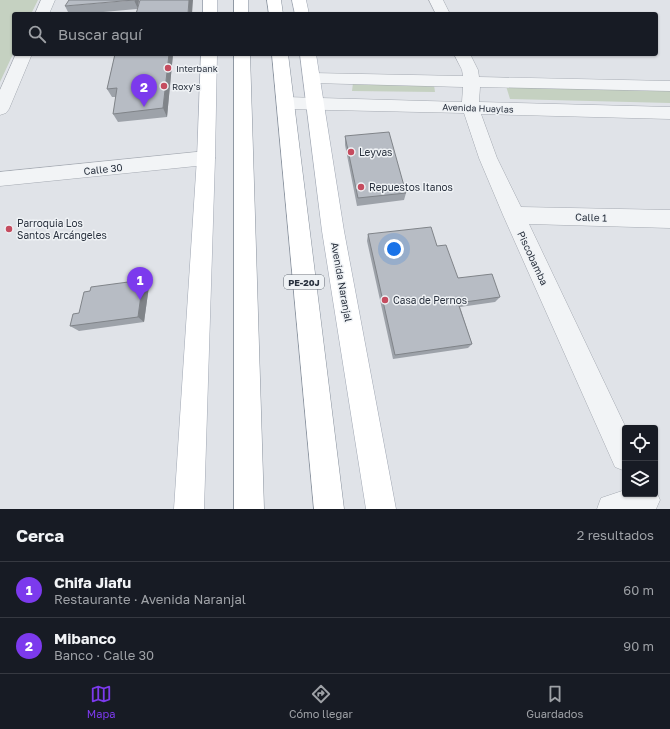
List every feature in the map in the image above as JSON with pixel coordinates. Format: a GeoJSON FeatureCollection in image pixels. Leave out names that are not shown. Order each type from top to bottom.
{"type":"FeatureCollection","features":[{"type":"Feature","properties":{"kind":"main road"},"geometry":{"type":"LineString","coordinates":[[210,0],[210,12]]}},
{"type":"Feature","properties":{"kind":"main road"},"geometry":{"type":"LineString","coordinates":[[241,0],[241,12]]}},
{"type":"Feature","properties":{"kind":"main road"},"geometry":{"type":"LineString","coordinates":[[274,0],[276,12]]}},
{"type":"Feature","properties":{"kind":"main road"},"geometry":{"type":"LineString","coordinates":[[299,0],[302,12]]}},
{"type":"Feature","properties":{"kind":"main road"},"geometry":{"type":"LineString","coordinates":[[189,509],[206,158],[208,56]]}},
{"type":"Feature","properties":{"kind":"main road"},"geometry":{"type":"LineString","coordinates":[[242,56],[249,509]]}},
{"type":"Feature","properties":{"kind":"main road","name":"PE-20J"},"geometry":{"type":"LineString","coordinates":[[280,56],[328,509]]}},
{"type":"Feature","properties":{"kind":"main road","name":"Avenida Naranjal"},"geometry":{"type":"LineString","coordinates":[[308,56],[333,231],[381,509]]}},
{"type":"Feature","properties":{"kind":"street"},"geometry":{"type":"LineString","coordinates":[[43,12],[48,0]]}},
{"type":"Feature","properties":{"kind":"street"},"geometry":{"type":"LineString","coordinates":[[436,0],[442,12]]}},
{"type":"Feature","properties":{"kind":"street"},"geometry":{"type":"LineString","coordinates":[[0,109],[23,56]]}},
{"type":"Feature","properties":{"kind":"street","name":"Piscobamba"},"geometry":{"type":"LineString","coordinates":[[463,56],[470,70],[472,82],[470,107],[488,158],[622,451]]}},
{"type":"Feature","properties":{"kind":"street"},"geometry":{"type":"LineString","coordinates":[[312,78],[670,86]]}},
{"type":"Feature","properties":{"kind":"street","name":"Avenida Huaylas"},"geometry":{"type":"LineString","coordinates":[[285,104],[470,107],[670,114]]}},
{"type":"Feature","properties":{"kind":"street","name":"Calle 30"},"geometry":{"type":"LineString","coordinates":[[0,179],[206,158]]}},
{"type":"Feature","properties":{"kind":"street","name":"Calle 1"},"geometry":{"type":"LineString","coordinates":[[513,215],[669,221]]}},
{"type":"Feature","properties":{"kind":"street"},"geometry":{"type":"LineString","coordinates":[[612,509],[645,501]]}},
{"type":"Feature","properties":{"kind":"green space"},"geometry":{"type":"Polygon","coordinates":[[[0,0],[38,0],[32,12],[12,12],[12,56],[0,82],[0,0]]]}},
{"type":"Feature","properties":{"kind":"green space"},"geometry":{"type":"Polygon","coordinates":[[[353,83],[434,85],[435,92],[352,91],[353,83]]]}},
{"type":"Feature","properties":{"kind":"green space"},"geometry":{"type":"Polygon","coordinates":[[[506,86],[670,91],[670,103],[510,99],[506,86]]]}},
{"type":"Feature","properties":{"kind":"building"},"geometry":{"type":"Polygon","coordinates":[[[69,0],[134,0],[65,6],[69,0]]]}},
{"type":"Feature","properties":{"kind":"building"},"geometry":{"type":"Polygon","coordinates":[[[140,0],[189,0],[188,12],[137,12],[140,0]]]}},
{"type":"Feature","properties":{"kind":"building"},"geometry":{"type":"Polygon","coordinates":[[[115,56],[169,56],[163,108],[113,114],[117,88],[107,89],[115,56]]]}},
{"type":"Feature","properties":{"kind":"building"},"geometry":{"type":"Polygon","coordinates":[[[389,132],[406,193],[358,198],[345,136],[389,132]]]}},
{"type":"Feature","properties":{"kind":"building"},"geometry":{"type":"Polygon","coordinates":[[[431,227],[437,246],[446,245],[458,278],[492,274],[500,297],[458,303],[472,344],[395,355],[368,234],[431,227]]]}},
{"type":"Feature","properties":{"kind":"building"},"geometry":{"type":"Polygon","coordinates":[[[143,280],[138,317],[70,326],[73,314],[79,313],[84,292],[90,291],[91,287],[143,280]]]}},
{"type":"Feature","properties":{"kind":"place","name":"Interbank"},"geometry":{"type":"Point","coordinates":[168,68]}},
{"type":"Feature","properties":{"kind":"place","name":"Roxy's"},"geometry":{"type":"Point","coordinates":[164,86]}},
{"type":"Feature","properties":{"kind":"place","name":"Mibanco"},"geometry":{"type":"Point","coordinates":[144,107]}},
{"type":"Feature","properties":{"kind":"place","name":"Leyvas"},"geometry":{"type":"Point","coordinates":[351,152]}},
{"type":"Feature","properties":{"kind":"place","name":"Repuestos Itanos"},"geometry":{"type":"Point","coordinates":[361,187]}},
{"type":"Feature","properties":{"kind":"place","name":"Parroquia Los Santos Arcángeles"},"geometry":{"type":"Point","coordinates":[9,229]}},
{"type":"Feature","properties":{"kind":"place","name":"Chifa Jiafu"},"geometry":{"type":"Point","coordinates":[140,300]}},
{"type":"Feature","properties":{"kind":"place","name":"Casa de Pernos"},"geometry":{"type":"Point","coordinates":[385,300]}}]}
